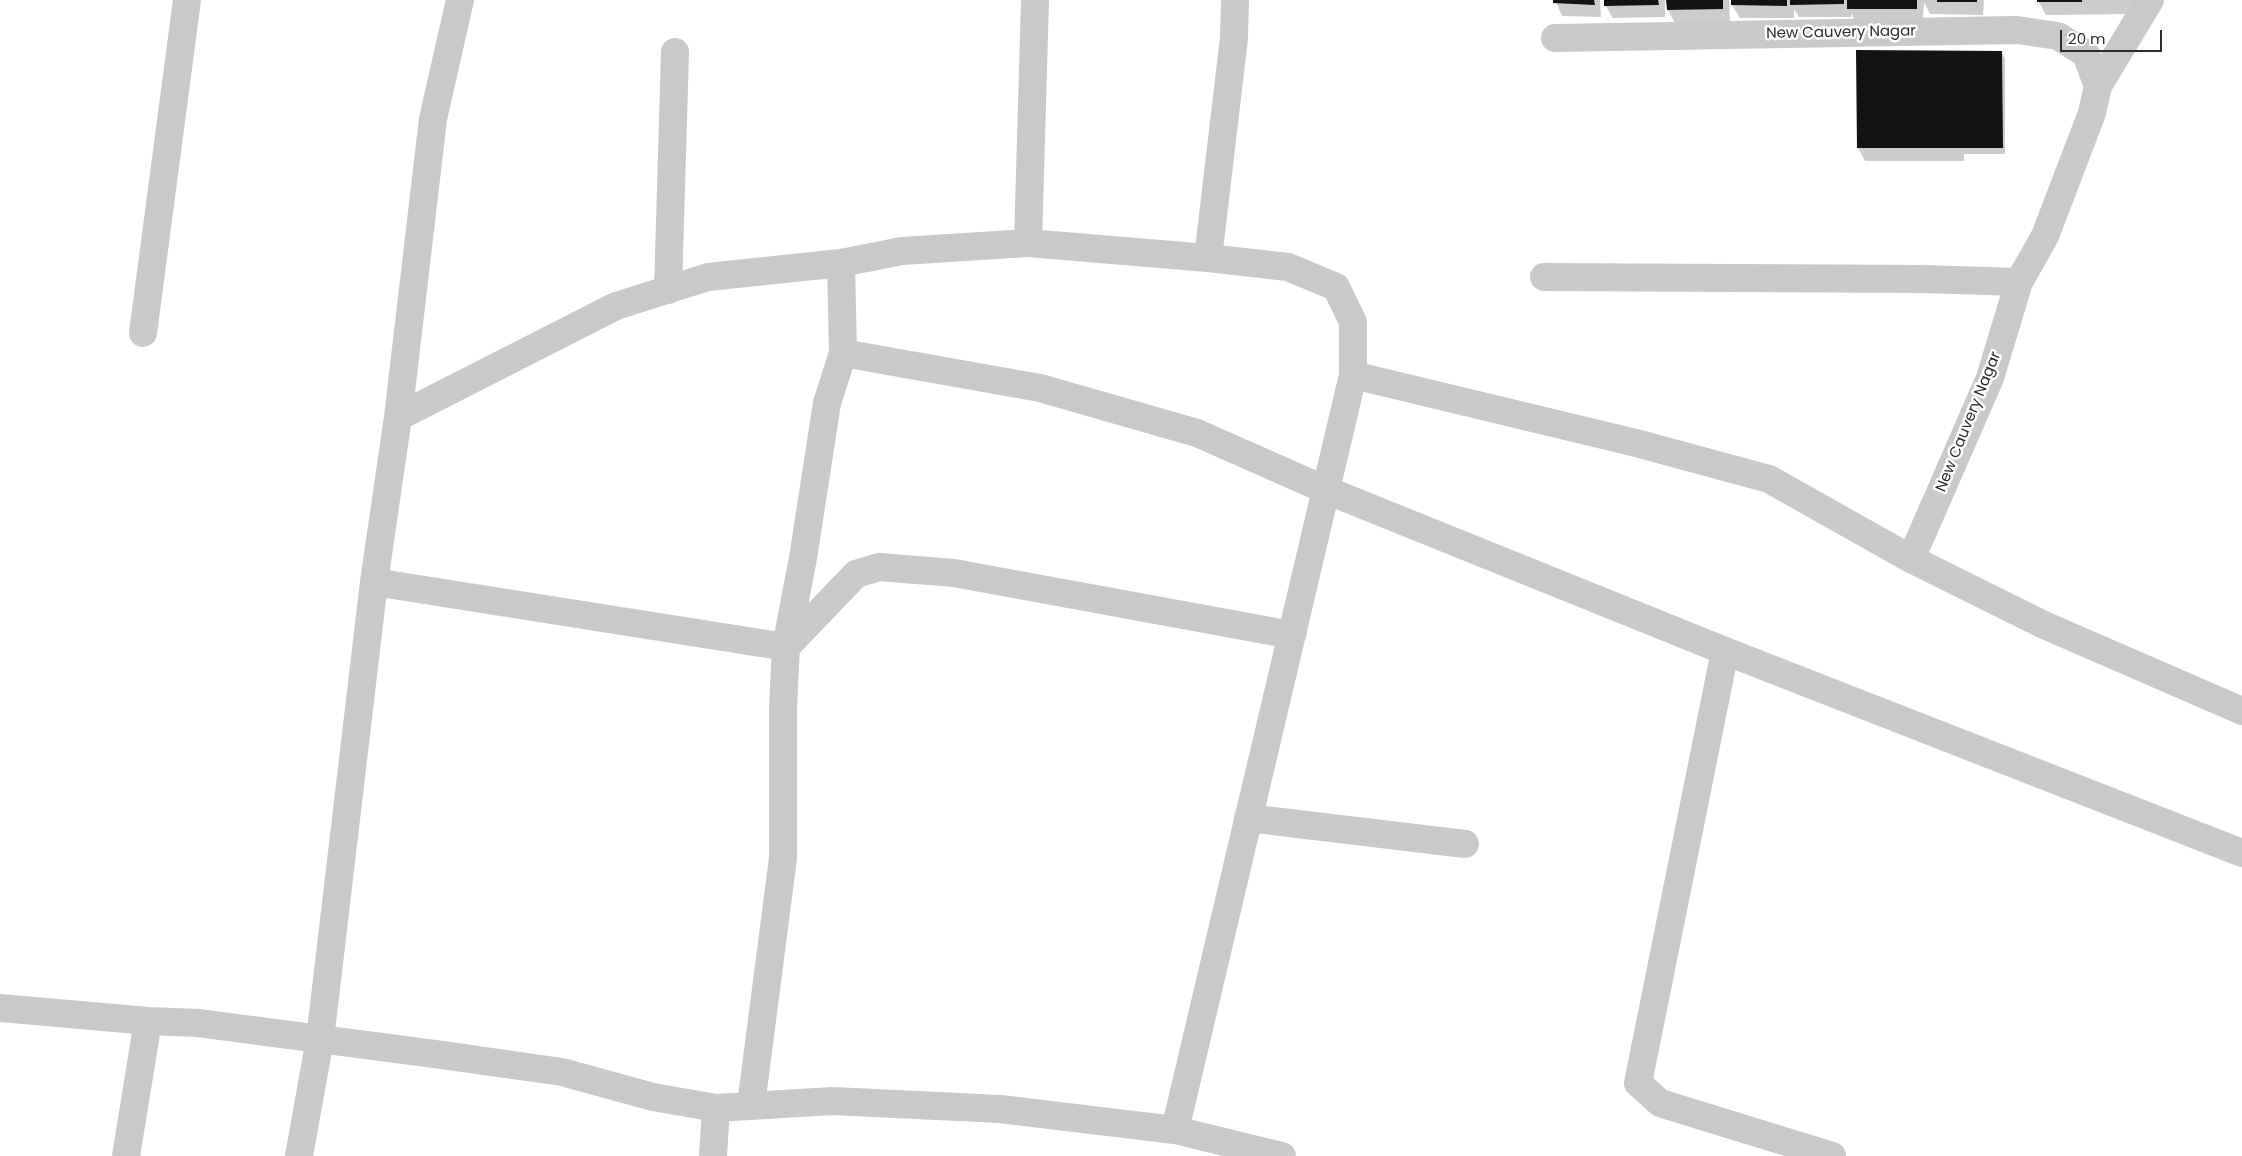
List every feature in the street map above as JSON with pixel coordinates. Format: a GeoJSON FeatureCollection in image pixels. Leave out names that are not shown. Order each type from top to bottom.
{"type":"FeatureCollection","features":[{"type":"Feature","properties":{"kind":"street"},"geometry":{"type":"LineString","coordinates":[[143,333],[187,0]]}},
{"type":"Feature","properties":{"kind":"street"},"geometry":{"type":"LineString","coordinates":[[299,1156],[320,1040],[374,582],[398,417],[433,119],[460,0]]}},
{"type":"Feature","properties":{"kind":"street"},"geometry":{"type":"LineString","coordinates":[[1028,243],[1035,0]]}},
{"type":"Feature","properties":{"kind":"street"},"geometry":{"type":"LineString","coordinates":[[1208,258],[1234,38],[1235,0]]}},
{"type":"Feature","properties":{"kind":"street","name":"New Cauvery Nagar"},"geometry":{"type":"LineString","coordinates":[[1912,559],[1990,378],[2019,282],[2045,236],[2092,113],[2098,86],[2150,0]]}},
{"type":"Feature","properties":{"kind":"street","name":"New Cauvery Nagar"},"geometry":{"type":"LineString","coordinates":[[1555,38],[2017,30],[2058,36],[2086,54],[2098,86]]}},
{"type":"Feature","properties":{"kind":"street"},"geometry":{"type":"LineString","coordinates":[[668,290],[675,52]]}},
{"type":"Feature","properties":{"kind":"street"},"geometry":{"type":"LineString","coordinates":[[398,417],[616,306],[708,277],[841,263],[902,251],[1028,243],[1208,258],[1288,267],[1336,287],[1354,322],[1353,375],[1175,1130]]}},
{"type":"Feature","properties":{"kind":"street"},"geometry":{"type":"LineString","coordinates":[[752,1104],[783,858],[783,707],[786,647],[803,558],[827,403],[843,354],[841,263]]}},
{"type":"Feature","properties":{"kind":"street"},"geometry":{"type":"LineString","coordinates":[[1544,277],[1922,279],[2019,282]]}},
{"type":"Feature","properties":{"kind":"street"},"geometry":{"type":"LineString","coordinates":[[843,354],[1040,388],[1197,433],[1326,490],[1725,651],[2242,853]]}},
{"type":"Feature","properties":{"kind":"street"},"geometry":{"type":"LineString","coordinates":[[1353,375],[1636,443],[1769,480],[1912,559],[2044,625],[2242,711]]}},
{"type":"Feature","properties":{"kind":"street"},"geometry":{"type":"LineString","coordinates":[[786,647],[856,574],[879,567],[954,573],[1292,634]]}},
{"type":"Feature","properties":{"kind":"street"},"geometry":{"type":"LineString","coordinates":[[374,582],[786,647]]}},
{"type":"Feature","properties":{"kind":"street"},"geometry":{"type":"LineString","coordinates":[[1725,651],[1638,1083],[1660,1102],[1832,1156]]}},
{"type":"Feature","properties":{"kind":"street"},"geometry":{"type":"LineString","coordinates":[[1248,818],[1465,844]]}},
{"type":"Feature","properties":{"kind":"street"},"geometry":{"type":"LineString","coordinates":[[0,1008],[148,1021],[198,1023],[562,1072],[653,1097],[716,1108],[752,1104],[833,1100],[1000,1108],[1175,1130],[1245,1152],[1282,1156]]}},
{"type":"Feature","properties":{"kind":"street"},"geometry":{"type":"LineString","coordinates":[[126,1156],[148,1021]]}},
{"type":"Feature","properties":{"kind":"street"},"geometry":{"type":"LineString","coordinates":[[712,1156],[716,1108]]}},
{"type":"Feature","properties":{"kind":"building"},"geometry":{"type":"Polygon","coordinates":[[[1553,0],[1594,0],[1595,5],[1553,3],[1553,0]]]}},
{"type":"Feature","properties":{"kind":"building"},"geometry":{"type":"Polygon","coordinates":[[[1604,0],[1658,0],[1659,5],[1604,6],[1604,0]]]}},
{"type":"Feature","properties":{"kind":"building"},"geometry":{"type":"Polygon","coordinates":[[[1666,0],[1723,0],[1723,9],[1667,10],[1666,0]]]}},
{"type":"Feature","properties":{"kind":"building"},"geometry":{"type":"Polygon","coordinates":[[[1731,0],[1787,0],[1787,6],[1731,5],[1731,0]]]}},
{"type":"Feature","properties":{"kind":"building"},"geometry":{"type":"Polygon","coordinates":[[[1790,0],[1844,0],[1844,4],[1790,5],[1790,0]]]}},
{"type":"Feature","properties":{"kind":"building"},"geometry":{"type":"Polygon","coordinates":[[[1847,0],[1917,0],[1917,9],[1847,9],[1847,0]]]}},
{"type":"Feature","properties":{"kind":"building"},"geometry":{"type":"Polygon","coordinates":[[[1937,0],[1977,0],[1977,2],[1937,2],[1937,0]]]}},
{"type":"Feature","properties":{"kind":"building"},"geometry":{"type":"Polygon","coordinates":[[[2037,0],[2082,0],[2082,2],[2037,2],[2037,0]]]}},
{"type":"Feature","properties":{"kind":"building"},"geometry":{"type":"Polygon","coordinates":[[[1856,50],[2002,51],[2003,148],[1857,148],[1856,50]]]}}]}
